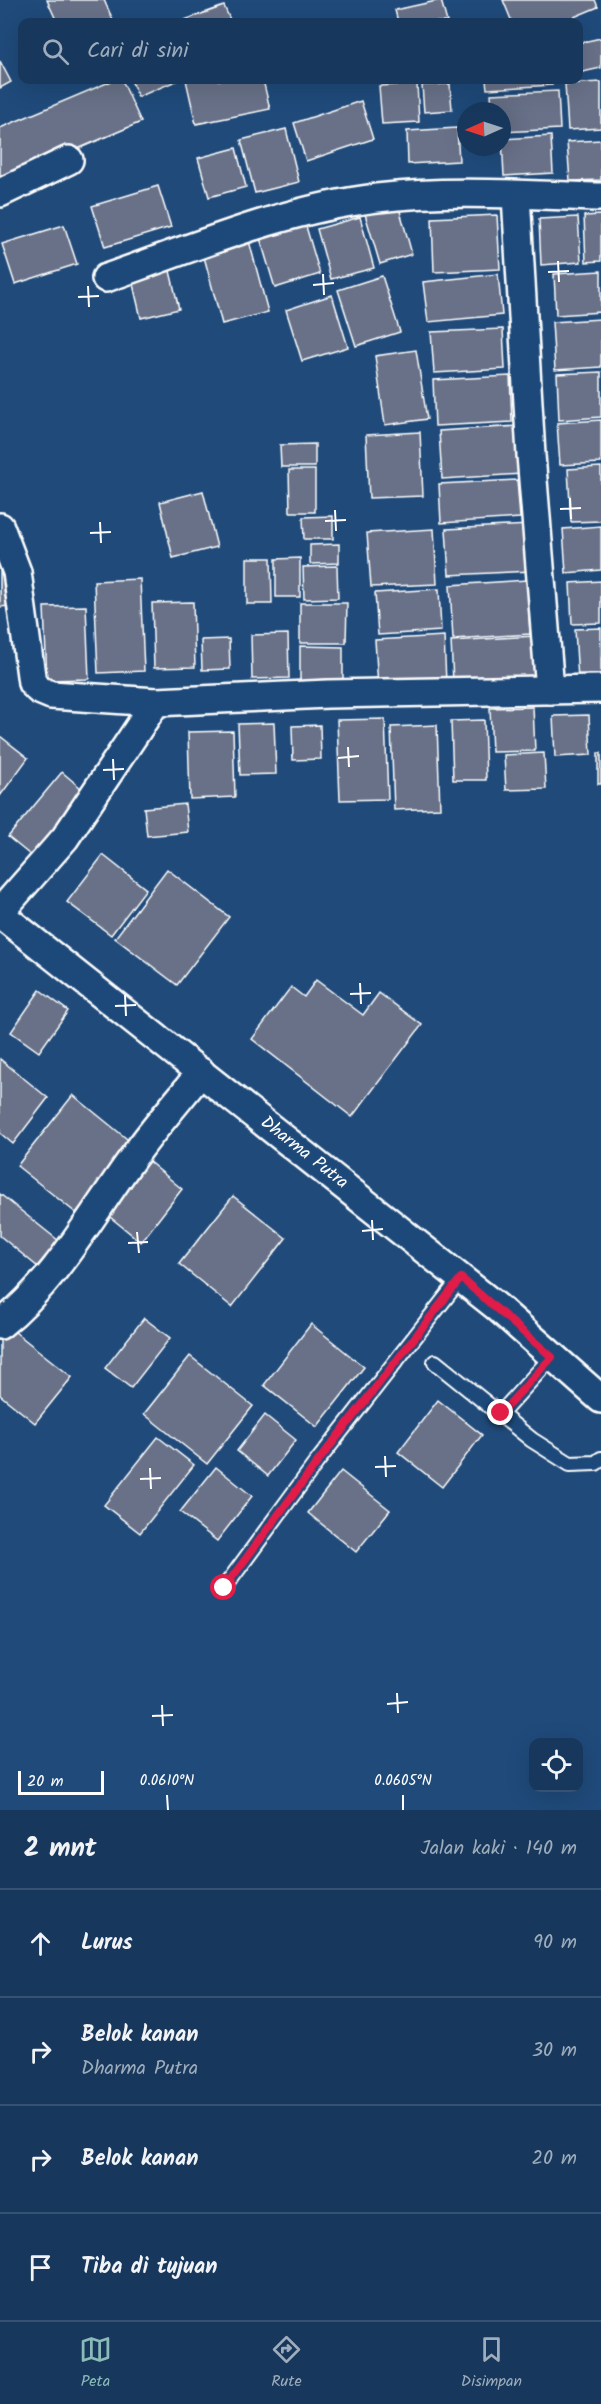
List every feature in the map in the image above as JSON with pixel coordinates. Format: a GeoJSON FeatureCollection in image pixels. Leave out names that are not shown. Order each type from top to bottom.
{"type":"FeatureCollection","features":[{"type":"Feature","properties":{"kind":"street"},"geometry":{"type":"LineString","coordinates":[[0,193],[69,160]]}},
{"type":"Feature","properties":{"kind":"street"},"geometry":{"type":"LineString","coordinates":[[106,278],[256,226],[322,207],[426,193],[601,197]]}},
{"type":"Feature","properties":{"kind":"street"},"geometry":{"type":"LineString","coordinates":[[516,195],[530,443],[550,690]]}},
{"type":"Feature","properties":{"kind":"street"},"geometry":{"type":"LineString","coordinates":[[0,527],[17,572],[32,682],[39,690],[51,695],[156,702],[328,694],[601,689]]}},
{"type":"Feature","properties":{"kind":"street"},"geometry":{"type":"LineString","coordinates":[[0,913],[65,838],[156,702]]}},
{"type":"Feature","properties":{"kind":"street","name":"Dharma Putra"},"geometry":{"type":"LineString","coordinates":[[0,913],[461,1278],[601,1400]]}},
{"type":"Feature","properties":{"kind":"street"},"geometry":{"type":"LineString","coordinates":[[0,1325],[23,1306],[57,1269],[138,1151],[201,1072]]}},
{"type":"Feature","properties":{"kind":"lane"},"geometry":{"type":"LineString","coordinates":[[224,1588],[316,1464],[461,1278]]}},
{"type":"Feature","properties":{"kind":"lane"},"geometry":{"type":"LineString","coordinates":[[501,1413],[552,1357]]}},
{"type":"Feature","properties":{"kind":"lane"},"geometry":{"type":"LineString","coordinates":[[435,1362],[532,1440],[570,1464],[596,1463],[601,1459]]}},
{"type":"Feature","properties":{"kind":"building"},"geometry":{"type":"Polygon","coordinates":[[[47,0],[104,0],[112,18],[55,18],[47,0]]]}},
{"type":"Feature","properties":{"kind":"building"},"geometry":{"type":"Polygon","coordinates":[[[441,0],[446,18],[397,18],[395,10],[441,0]]]}},
{"type":"Feature","properties":{"kind":"building"},"geometry":{"type":"Polygon","coordinates":[[[503,0],[595,0],[598,7],[572,18],[510,18],[503,0]]]}},
{"type":"Feature","properties":{"kind":"building"},"geometry":{"type":"Polygon","coordinates":[[[224,6],[229,18],[190,18],[224,6]]]}},
{"type":"Feature","properties":{"kind":"building"},"geometry":{"type":"Polygon","coordinates":[[[601,38],[601,68],[583,72],[583,42],[601,38]]]}},
{"type":"Feature","properties":{"kind":"building"},"geometry":{"type":"Polygon","coordinates":[[[0,61],[11,82],[0,88],[0,61]]]}},
{"type":"Feature","properties":{"kind":"building"},"geometry":{"type":"Polygon","coordinates":[[[601,82],[601,128],[568,130],[565,84],[601,82]]]}},
{"type":"Feature","properties":{"kind":"building"},"geometry":{"type":"Polygon","coordinates":[[[104,84],[124,84],[141,122],[0,182],[0,128],[104,84]]]}},
{"type":"Feature","properties":{"kind":"building"},"geometry":{"type":"Polygon","coordinates":[[[133,84],[169,84],[138,97],[133,84]]]}},
{"type":"Feature","properties":{"kind":"building"},"geometry":{"type":"Polygon","coordinates":[[[187,84],[264,84],[270,109],[196,124],[187,84]]]}},
{"type":"Feature","properties":{"kind":"building"},"geometry":{"type":"Polygon","coordinates":[[[417,84],[419,122],[382,124],[379,86],[417,84]]]}},
{"type":"Feature","properties":{"kind":"building"},"geometry":{"type":"Polygon","coordinates":[[[450,84],[452,110],[424,112],[422,85],[450,84]]]}},
{"type":"Feature","properties":{"kind":"building"},"geometry":{"type":"Polygon","coordinates":[[[486,84],[552,85],[487,89],[486,84]]]}},
{"type":"Feature","properties":{"kind":"building"},"geometry":{"type":"Polygon","coordinates":[[[558,91],[560,129],[511,132],[511,102],[491,102],[491,94],[558,91]]]}},
{"type":"Feature","properties":{"kind":"building"},"geometry":{"type":"Polygon","coordinates":[[[361,101],[373,139],[306,161],[294,123],[361,101]]]}},
{"type":"Feature","properties":{"kind":"building"},"geometry":{"type":"Polygon","coordinates":[[[457,128],[459,161],[408,164],[407,131],[457,128]]]}},
{"type":"Feature","properties":{"kind":"building"},"geometry":{"type":"Polygon","coordinates":[[[286,129],[299,182],[255,193],[241,140],[286,129]]]}},
{"type":"Feature","properties":{"kind":"building"},"geometry":{"type":"Polygon","coordinates":[[[551,136],[553,173],[504,176],[503,156],[511,156],[511,138],[551,136]]]}},
{"type":"Feature","properties":{"kind":"building"},"geometry":{"type":"Polygon","coordinates":[[[601,140],[601,180],[570,181],[567,142],[601,140]]]}},
{"type":"Feature","properties":{"kind":"building"},"geometry":{"type":"Polygon","coordinates":[[[236,148],[246,187],[209,197],[198,158],[236,148]]]}},
{"type":"Feature","properties":{"kind":"building"},"geometry":{"type":"Polygon","coordinates":[[[158,186],[171,227],[105,247],[92,206],[158,186]]]}},
{"type":"Feature","properties":{"kind":"building"},"geometry":{"type":"Polygon","coordinates":[[[398,204],[412,254],[380,264],[365,214],[398,204]]]}},
{"type":"Feature","properties":{"kind":"building"},"geometry":{"type":"Polygon","coordinates":[[[497,215],[500,269],[434,272],[432,218],[497,215]]]}},
{"type":"Feature","properties":{"kind":"building"},"geometry":{"type":"Polygon","coordinates":[[[601,215],[601,261],[586,262],[584,216],[601,215]]]}},
{"type":"Feature","properties":{"kind":"building"},"geometry":{"type":"Polygon","coordinates":[[[360,217],[374,268],[331,279],[317,229],[360,217]]]}},
{"type":"Feature","properties":{"kind":"building"},"geometry":{"type":"Polygon","coordinates":[[[578,217],[581,262],[541,265],[539,219],[578,217]]]}},
{"type":"Feature","properties":{"kind":"building"},"geometry":{"type":"Polygon","coordinates":[[[305,223],[320,274],[275,288],[260,238],[305,223]]]}},
{"type":"Feature","properties":{"kind":"building"},"geometry":{"type":"Polygon","coordinates":[[[64,225],[77,264],[15,284],[2,244],[64,225]]]}},
{"type":"Feature","properties":{"kind":"building"},"geometry":{"type":"Polygon","coordinates":[[[249,241],[268,312],[222,324],[203,253],[249,241]]]}},
{"type":"Feature","properties":{"kind":"building"},"geometry":{"type":"Polygon","coordinates":[[[170,271],[179,309],[141,318],[132,280],[170,271]]]}},
{"type":"Feature","properties":{"kind":"building"},"geometry":{"type":"Polygon","coordinates":[[[601,271],[601,312],[556,315],[554,274],[601,271]]]}},
{"type":"Feature","properties":{"kind":"building"},"geometry":{"type":"Polygon","coordinates":[[[498,274],[502,315],[428,322],[423,282],[498,274]]]}},
{"type":"Feature","properties":{"kind":"building"},"geometry":{"type":"Polygon","coordinates":[[[382,276],[400,332],[356,346],[338,290],[382,276]]]}},
{"type":"Feature","properties":{"kind":"building"},"geometry":{"type":"Polygon","coordinates":[[[332,295],[348,347],[302,361],[286,310],[332,295]]]}},
{"type":"Feature","properties":{"kind":"building"},"geometry":{"type":"Polygon","coordinates":[[[601,319],[601,367],[555,370],[552,322],[601,319]]]}},
{"type":"Feature","properties":{"kind":"building"},"geometry":{"type":"Polygon","coordinates":[[[503,329],[505,369],[434,373],[431,332],[503,329]]]}},
{"type":"Feature","properties":{"kind":"building"},"geometry":{"type":"Polygon","coordinates":[[[416,350],[427,419],[385,425],[375,356],[416,350]]]}},
{"type":"Feature","properties":{"kind":"building"},"geometry":{"type":"Polygon","coordinates":[[[601,372],[601,417],[559,420],[557,374],[601,372]]]}},
{"type":"Feature","properties":{"kind":"building"},"geometry":{"type":"Polygon","coordinates":[[[510,376],[512,422],[435,426],[433,380],[510,376]]]}},
{"type":"Feature","properties":{"kind":"building"},"geometry":{"type":"Polygon","coordinates":[[[601,420],[601,463],[560,465],[557,423],[601,420]]]}},
{"type":"Feature","properties":{"kind":"building"},"geometry":{"type":"Polygon","coordinates":[[[519,426],[522,474],[442,479],[439,431],[519,426]]]}},
{"type":"Feature","properties":{"kind":"building"},"geometry":{"type":"Polygon","coordinates":[[[420,432],[423,496],[369,498],[366,435],[420,432]]]}},
{"type":"Feature","properties":{"kind":"building"},"geometry":{"type":"Polygon","coordinates":[[[315,444],[315,467],[281,467],[280,445],[315,444]]]}},
{"type":"Feature","properties":{"kind":"building"},"geometry":{"type":"Polygon","coordinates":[[[601,467],[601,521],[571,522],[568,469],[601,467]]]}},
{"type":"Feature","properties":{"kind":"building"},"geometry":{"type":"Polygon","coordinates":[[[289,470],[315,470],[315,512],[290,512],[289,470]]]}},
{"type":"Feature","properties":{"kind":"building"},"geometry":{"type":"Polygon","coordinates":[[[517,480],[520,518],[441,523],[439,484],[517,480]]]}},
{"type":"Feature","properties":{"kind":"building"},"geometry":{"type":"Polygon","coordinates":[[[203,491],[217,547],[173,558],[160,502],[203,491]]]}},
{"type":"Feature","properties":{"kind":"building"},"geometry":{"type":"Polygon","coordinates":[[[333,516],[333,539],[304,539],[303,517],[333,516]]]}},
{"type":"Feature","properties":{"kind":"building"},"geometry":{"type":"Polygon","coordinates":[[[530,525],[532,571],[449,575],[446,529],[530,525]]]}},
{"type":"Feature","properties":{"kind":"building"},"geometry":{"type":"Polygon","coordinates":[[[601,526],[601,570],[566,573],[563,529],[601,526]]]}},
{"type":"Feature","properties":{"kind":"building"},"geometry":{"type":"Polygon","coordinates":[[[434,529],[437,584],[371,587],[367,533],[434,529]]]}},
{"type":"Feature","properties":{"kind":"building"},"geometry":{"type":"Polygon","coordinates":[[[339,544],[339,563],[310,564],[310,545],[339,544]]]}},
{"type":"Feature","properties":{"kind":"building"},"geometry":{"type":"Polygon","coordinates":[[[0,558],[7,558],[8,606],[0,607],[0,558]]]}},
{"type":"Feature","properties":{"kind":"building"},"geometry":{"type":"Polygon","coordinates":[[[247,558],[271,558],[272,604],[247,604],[247,558]]]}},
{"type":"Feature","properties":{"kind":"building"},"geometry":{"type":"Polygon","coordinates":[[[300,558],[300,597],[276,597],[276,559],[300,558]]]}},
{"type":"Feature","properties":{"kind":"building"},"geometry":{"type":"Polygon","coordinates":[[[337,566],[338,598],[304,599],[303,567],[337,566]]]}},
{"type":"Feature","properties":{"kind":"building"},"geometry":{"type":"Polygon","coordinates":[[[140,579],[144,671],[98,673],[94,581],[140,579]]]}},
{"type":"Feature","properties":{"kind":"building"},"geometry":{"type":"Polygon","coordinates":[[[527,580],[530,634],[453,639],[450,585],[527,580]]]}},
{"type":"Feature","properties":{"kind":"building"},"geometry":{"type":"Polygon","coordinates":[[[601,581],[601,623],[572,624],[570,583],[601,581]]]}},
{"type":"Feature","properties":{"kind":"building"},"geometry":{"type":"Polygon","coordinates":[[[439,589],[441,631],[378,635],[375,593],[439,589]]]}},
{"type":"Feature","properties":{"kind":"building"},"geometry":{"type":"Polygon","coordinates":[[[193,602],[195,667],[154,668],[152,603],[193,602]]]}},
{"type":"Feature","properties":{"kind":"building"},"geometry":{"type":"Polygon","coordinates":[[[300,603],[347,603],[346,643],[300,643],[300,603]]]}},
{"type":"Feature","properties":{"kind":"building"},"geometry":{"type":"Polygon","coordinates":[[[86,606],[89,679],[47,680],[44,607],[86,606]]]}},
{"type":"Feature","properties":{"kind":"building"},"geometry":{"type":"Polygon","coordinates":[[[601,628],[601,678],[578,680],[575,629],[601,628]]]}},
{"type":"Feature","properties":{"kind":"building"},"geometry":{"type":"Polygon","coordinates":[[[288,634],[289,678],[252,679],[251,635],[288,634]]]}},
{"type":"Feature","properties":{"kind":"building"},"geometry":{"type":"Polygon","coordinates":[[[444,636],[446,683],[378,686],[375,640],[444,636]]]}},
{"type":"Feature","properties":{"kind":"building"},"geometry":{"type":"Polygon","coordinates":[[[535,636],[538,677],[453,682],[451,641],[535,636]]]}},
{"type":"Feature","properties":{"kind":"building"},"geometry":{"type":"Polygon","coordinates":[[[229,639],[230,669],[202,670],[201,640],[229,639]]]}},
{"type":"Feature","properties":{"kind":"building"},"geometry":{"type":"Polygon","coordinates":[[[300,646],[343,647],[343,684],[300,684],[300,646]]]}},
{"type":"Feature","properties":{"kind":"building"},"geometry":{"type":"Polygon","coordinates":[[[533,707],[535,751],[492,752],[490,708],[533,707]]]}},
{"type":"Feature","properties":{"kind":"building"},"geometry":{"type":"Polygon","coordinates":[[[589,715],[591,755],[555,757],[553,716],[589,715]]]}},
{"type":"Feature","properties":{"kind":"building"},"geometry":{"type":"Polygon","coordinates":[[[385,719],[388,799],[340,800],[337,720],[385,719]]]}},
{"type":"Feature","properties":{"kind":"building"},"geometry":{"type":"Polygon","coordinates":[[[484,720],[486,780],[453,780],[451,721],[484,720]]]}},
{"type":"Feature","properties":{"kind":"building"},"geometry":{"type":"Polygon","coordinates":[[[274,723],[276,774],[240,775],[238,724],[274,723]]]}},
{"type":"Feature","properties":{"kind":"building"},"geometry":{"type":"Polygon","coordinates":[[[320,725],[321,759],[293,760],[292,726],[320,725]]]}},
{"type":"Feature","properties":{"kind":"building"},"geometry":{"type":"Polygon","coordinates":[[[437,725],[440,808],[394,810],[391,727],[437,725]]]}},
{"type":"Feature","properties":{"kind":"building"},"geometry":{"type":"Polygon","coordinates":[[[233,731],[235,797],[190,799],[188,732],[233,731]]]}},
{"type":"Feature","properties":{"kind":"building"},"geometry":{"type":"Polygon","coordinates":[[[0,736],[28,758],[0,796],[0,736]]]}},
{"type":"Feature","properties":{"kind":"building"},"geometry":{"type":"Polygon","coordinates":[[[544,753],[546,789],[506,790],[504,755],[544,753]]]}},
{"type":"Feature","properties":{"kind":"building"},"geometry":{"type":"Polygon","coordinates":[[[598,753],[601,753],[601,784],[598,784],[598,753]]]}},
{"type":"Feature","properties":{"kind":"building"},"geometry":{"type":"Polygon","coordinates":[[[62,772],[88,794],[35,859],[8,837],[62,772]]]}},
{"type":"Feature","properties":{"kind":"building"},"geometry":{"type":"Polygon","coordinates":[[[185,804],[188,832],[147,836],[144,808],[185,804]]]}},
{"type":"Feature","properties":{"kind":"building"},"geometry":{"type":"Polygon","coordinates":[[[103,855],[146,889],[111,935],[67,902],[103,855]]]}},
{"type":"Feature","properties":{"kind":"building"},"geometry":{"type":"Polygon","coordinates":[[[167,869],[229,917],[177,985],[115,938],[167,869]]]}},
{"type":"Feature","properties":{"kind":"building"},"geometry":{"type":"Polygon","coordinates":[[[316,980],[363,1015],[379,993],[422,1025],[352,1117],[252,1039],[291,987],[304,997],[316,980]]]}},
{"type":"Feature","properties":{"kind":"building"},"geometry":{"type":"Polygon","coordinates":[[[40,990],[68,1011],[39,1052],[11,1032],[40,990]]]}},
{"type":"Feature","properties":{"kind":"building"},"geometry":{"type":"Polygon","coordinates":[[[0,1059],[48,1098],[13,1144],[0,1133],[0,1059]]]}},
{"type":"Feature","properties":{"kind":"building"},"geometry":{"type":"Polygon","coordinates":[[[73,1095],[132,1143],[76,1213],[17,1166],[73,1095]]]}},
{"type":"Feature","properties":{"kind":"building"},"geometry":{"type":"Polygon","coordinates":[[[147,1160],[182,1189],[141,1242],[105,1213],[147,1160]]]}},
{"type":"Feature","properties":{"kind":"building"},"geometry":{"type":"Polygon","coordinates":[[[0,1194],[59,1241],[38,1267],[0,1236],[0,1194]]]}},
{"type":"Feature","properties":{"kind":"building"},"geometry":{"type":"Polygon","coordinates":[[[233,1196],[286,1238],[232,1307],[179,1264],[233,1196]]]}},
{"type":"Feature","properties":{"kind":"building"},"geometry":{"type":"Polygon","coordinates":[[[144,1318],[170,1338],[131,1388],[105,1368],[144,1318]]]}},
{"type":"Feature","properties":{"kind":"building"},"geometry":{"type":"Polygon","coordinates":[[[311,1324],[364,1367],[317,1427],[264,1385],[311,1324]]]}},
{"type":"Feature","properties":{"kind":"building"},"geometry":{"type":"Polygon","coordinates":[[[10,1328],[72,1377],[35,1423],[0,1395],[0,1340],[10,1328]]]}},
{"type":"Feature","properties":{"kind":"building"},"geometry":{"type":"Polygon","coordinates":[[[190,1356],[253,1406],[207,1464],[144,1414],[190,1356]]]}},
{"type":"Feature","properties":{"kind":"building"},"geometry":{"type":"Polygon","coordinates":[[[438,1400],[482,1435],[442,1487],[398,1452],[438,1400]]]}},
{"type":"Feature","properties":{"kind":"building"},"geometry":{"type":"Polygon","coordinates":[[[265,1415],[296,1440],[268,1476],[237,1451],[265,1415]]]}},
{"type":"Feature","properties":{"kind":"building"},"geometry":{"type":"Polygon","coordinates":[[[158,1437],[194,1465],[140,1533],[104,1505],[158,1437]]]}},
{"type":"Feature","properties":{"kind":"building"},"geometry":{"type":"Polygon","coordinates":[[[216,1467],[252,1496],[217,1541],[180,1512],[216,1467]]]}},
{"type":"Feature","properties":{"kind":"building"},"geometry":{"type":"Polygon","coordinates":[[[341,1471],[390,1510],[356,1552],[308,1513],[341,1471]]]}},
{"type":"Feature","properties":{"kind":"route"},"geometry":{"type":"LineString","coordinates":[[224,1588],[316,1464],[461,1278],[552,1357],[501,1413]]}}]}
